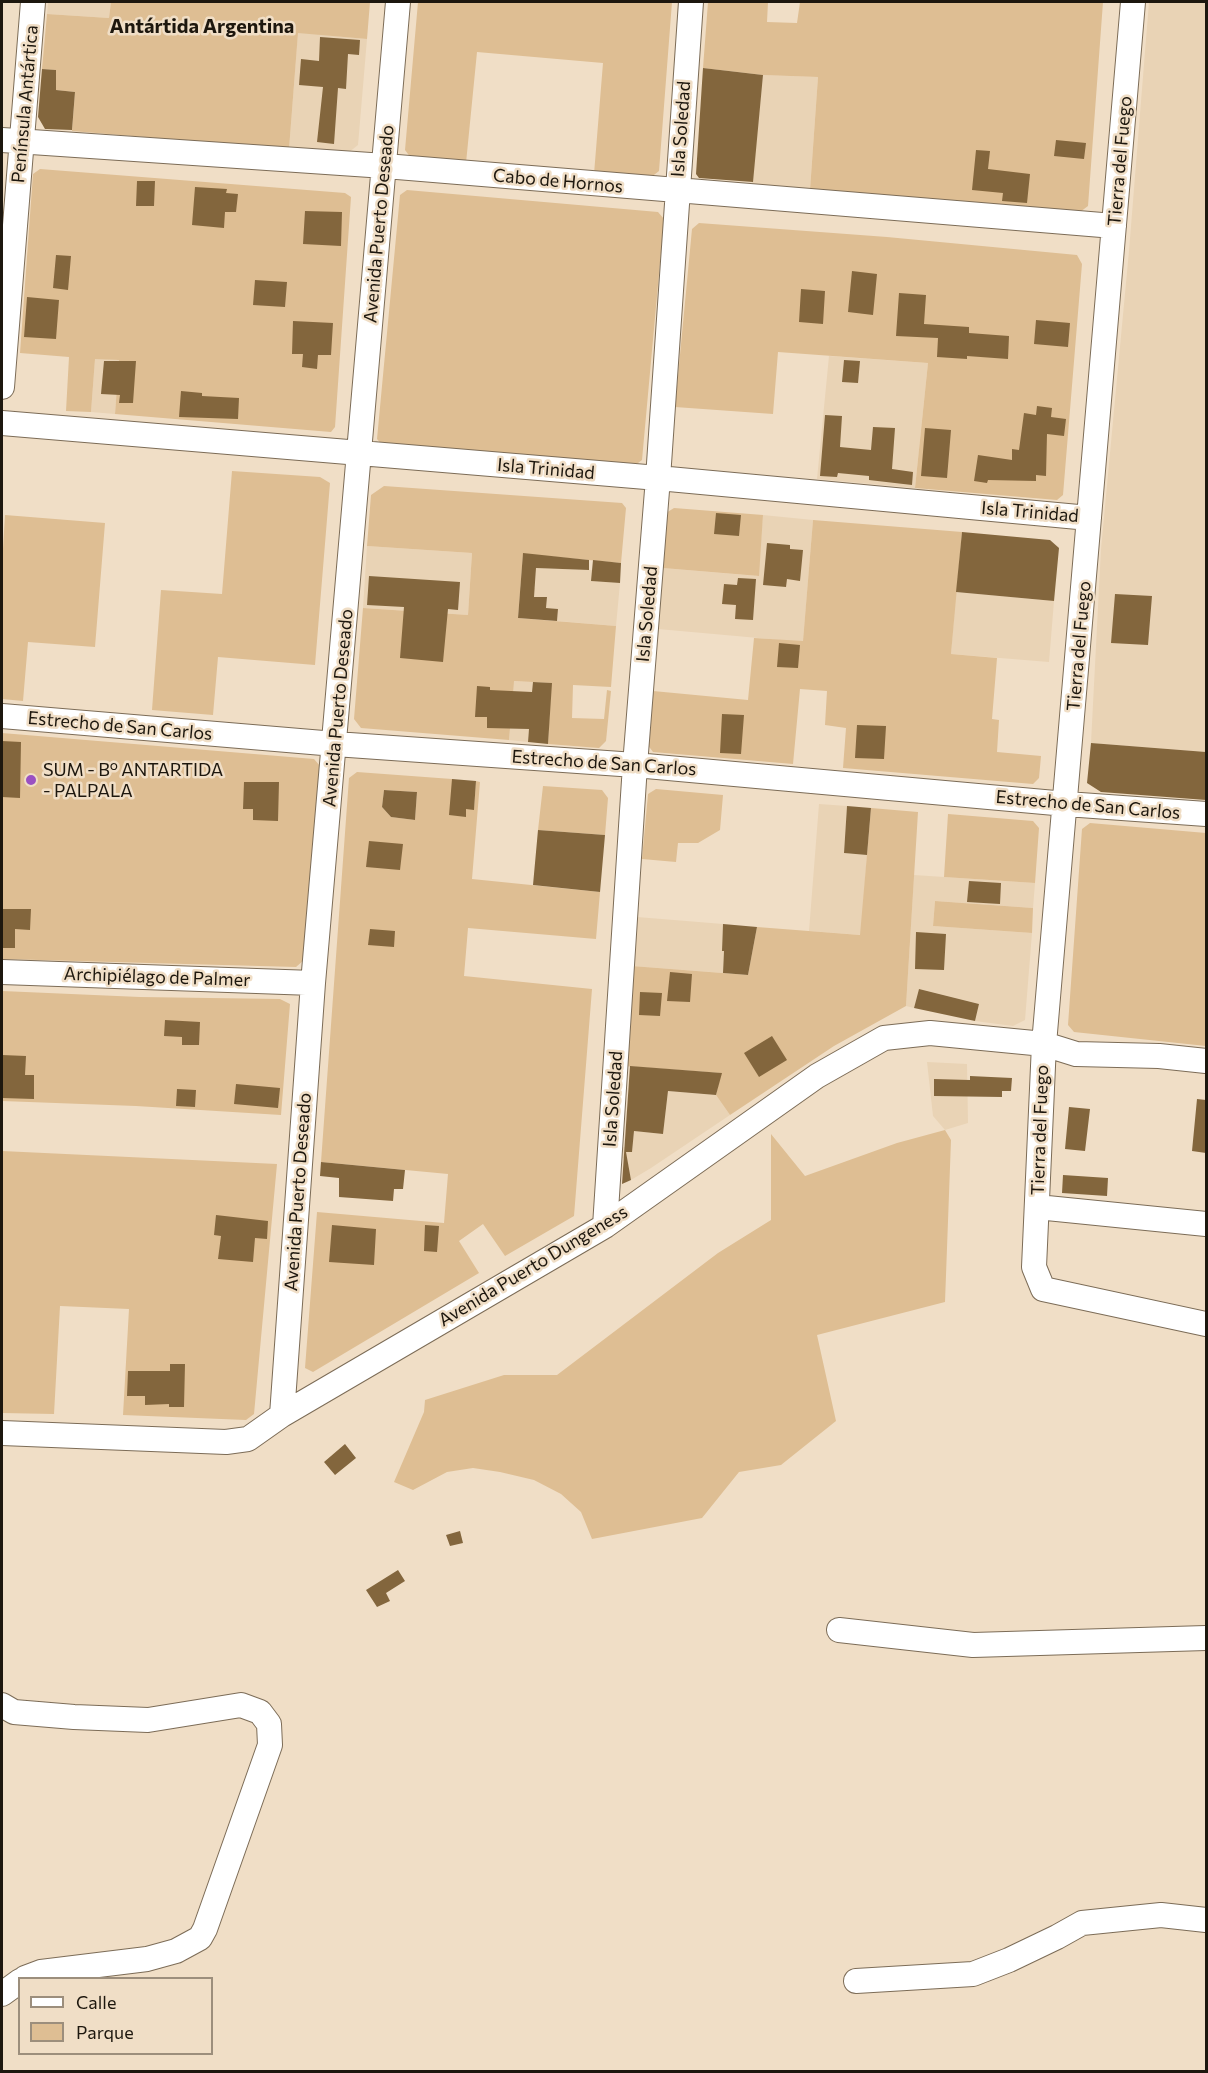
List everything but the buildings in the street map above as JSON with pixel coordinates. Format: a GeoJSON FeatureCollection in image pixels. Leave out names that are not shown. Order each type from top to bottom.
{"type":"FeatureCollection","features":[{"type":"Feature","properties":{"kind":"street","name":"Península Antártica"},"geometry":{"type":"LineString","coordinates":[[2,387],[12,141],[33,2]]}},
{"type":"Feature","properties":{"kind":"street","name":"Avenida Puerto Deseado"},"geometry":{"type":"LineString","coordinates":[[282,1415],[313,983],[398,2]]}},
{"type":"Feature","properties":{"kind":"street","name":"Isla Soledad"},"geometry":{"type":"LineString","coordinates":[[604,1226],[691,2]]}},
{"type":"Feature","properties":{"kind":"street","name":"Tierra del Fuego"},"geometry":{"type":"LineString","coordinates":[[1133,2],[1044,1044],[1034,1267],[1043,1289],[1206,1324]]}},
{"type":"Feature","properties":{"kind":"street","name":"Cabo de Hornos"},"geometry":{"type":"LineString","coordinates":[[12,141],[385,166],[1114,226]]}},
{"type":"Feature","properties":{"kind":"street","name":"Isla Trinidad"},"geometry":{"type":"LineString","coordinates":[[2,423],[658,478],[1089,518]]}},
{"type":"Feature","properties":{"kind":"street","name":"Estrecho de San Carlos"},"geometry":{"type":"LineString","coordinates":[[2,716],[335,744],[635,765],[1066,804],[1206,814]]}},
{"type":"Feature","properties":{"kind":"street","name":"Archipiélago de Palmer"},"geometry":{"type":"LineString","coordinates":[[2,972],[313,983]]}},
{"type":"Feature","properties":{"kind":"street","name":"Avenida Puerto Dungeness"},"geometry":{"type":"LineString","coordinates":[[2,1433],[225,1442],[248,1439],[282,1415],[604,1226],[817,1076],[884,1038],[930,1033],[1044,1044],[1076,1054],[1159,1056],[1206,1061]]}},
{"type":"Feature","properties":{"kind":"street"},"geometry":{"type":"LineString","coordinates":[[1037,1207],[1206,1224]]}},
{"type":"Feature","properties":{"kind":"street"},"geometry":{"type":"LineString","coordinates":[[839,1630],[973,1645],[1206,1638]]}},
{"type":"Feature","properties":{"kind":"street"},"geometry":{"type":"LineString","coordinates":[[2,1706],[14,1712],[148,1720],[241,1706],[260,1712],[269,1724],[270,1744],[200,1938],[176,1951],[147,1959],[41,1972],[28,1977]]}},
{"type":"Feature","properties":{"kind":"street"},"geometry":{"type":"LineString","coordinates":[[856,1981],[974,1974],[1009,1960],[1082,1923],[1161,1915],[1206,1920]]}},
{"type":"Feature","properties":{"kind":"street"},"geometry":{"type":"LineString","coordinates":[[2,1994],[18,1982]]}},
{"type":"Feature","properties":{"kind":"shaded area"},"geometry":{"type":"Polygon","coordinates":[[[48,2],[111,2],[109,18],[47,14],[48,2]]]}},
{"type":"Feature","properties":{"kind":"shaded area"},"geometry":{"type":"Polygon","coordinates":[[[1149,2],[1206,2],[1206,752],[1091,743],[1101,549],[1129,251],[1149,2]]]}},
{"type":"Feature","properties":{"kind":"shaded area"},"geometry":{"type":"Polygon","coordinates":[[[298,32],[367,39],[358,145],[348,153],[289,149],[298,32]]]}},
{"type":"Feature","properties":{"kind":"shaded area"},"geometry":{"type":"Polygon","coordinates":[[[763,75],[818,77],[810,190],[752,185],[763,75]]]}},
{"type":"Feature","properties":{"kind":"shaded area"},"geometry":{"type":"Polygon","coordinates":[[[829,356],[928,363],[915,488],[817,479],[829,356]]]}},
{"type":"Feature","properties":{"kind":"shaded area"},"geometry":{"type":"Polygon","coordinates":[[[95,358],[119,360],[115,414],[91,412],[95,358]]]}},
{"type":"Feature","properties":{"kind":"shaded area"},"geometry":{"type":"Polygon","coordinates":[[[763,515],[813,520],[803,642],[658,629],[663,568],[758,576],[763,515]]]}},
{"type":"Feature","properties":{"kind":"shaded area"},"geometry":{"type":"Polygon","coordinates":[[[367,546],[472,553],[468,615],[363,608],[367,546]]]}},
{"type":"Feature","properties":{"kind":"shaded area"},"geometry":{"type":"Polygon","coordinates":[[[536,568],[592,570],[592,581],[620,583],[616,626],[557,621],[558,609],[546,608],[547,598],[520,596],[520,587],[535,588],[536,568]]]}},
{"type":"Feature","properties":{"kind":"shaded area"},"geometry":{"type":"Polygon","coordinates":[[[956,592],[1054,601],[1049,662],[951,654],[956,592]]]}},
{"type":"Feature","properties":{"kind":"shaded area"},"geometry":{"type":"Polygon","coordinates":[[[513,681],[533,682],[528,742],[509,740],[513,681]]]}},
{"type":"Feature","properties":{"kind":"shaded area"},"geometry":{"type":"Polygon","coordinates":[[[819,804],[847,806],[844,853],[867,855],[861,935],[809,931],[819,804]]]}},
{"type":"Feature","properties":{"kind":"shaded area"},"geometry":{"type":"Polygon","coordinates":[[[914,875],[1035,883],[1033,908],[935,901],[933,926],[1032,933],[1025,1020],[1013,1026],[975,1021],[979,1004],[919,989],[914,1008],[906,1006],[914,875]]]}},
{"type":"Feature","properties":{"kind":"shaded area"},"geometry":{"type":"Polygon","coordinates":[[[637,917],[723,924],[723,973],[632,966],[637,917]]]}},
{"type":"Feature","properties":{"kind":"shaded area"},"geometry":{"type":"Polygon","coordinates":[[[927,1062],[967,1064],[968,1123],[945,1130],[933,1116],[927,1062]]]}},
{"type":"Feature","properties":{"kind":"shaded area"},"geometry":{"type":"Polygon","coordinates":[[[668,1091],[716,1095],[730,1115],[631,1180],[627,1159],[621,1158],[618,1148],[625,1147],[625,1152],[632,1151],[634,1131],[663,1134],[668,1091]]]}},
{"type":"Feature","properties":{"kind":"green space"},"geometry":{"type":"Polygon","coordinates":[[[111,2],[370,2],[367,39],[298,33],[289,149],[72,131],[75,92],[56,90],[56,70],[42,69],[47,14],[109,18],[111,2]]]}},
{"type":"Feature","properties":{"kind":"green space"},"geometry":{"type":"Polygon","coordinates":[[[418,2],[672,2],[659,171],[650,178],[594,174],[603,63],[477,52],[466,163],[411,158],[405,150],[418,2]]]}},
{"type":"Feature","properties":{"kind":"green space"},"geometry":{"type":"Polygon","coordinates":[[[708,2],[768,2],[767,22],[797,23],[800,2],[1103,2],[1088,206],[1080,212],[810,190],[818,77],[763,75],[703,68],[708,2]]]}},
{"type":"Feature","properties":{"kind":"green space"},"geometry":{"type":"Polygon","coordinates":[[[40,169],[345,193],[351,197],[335,427],[331,432],[115,414],[119,360],[95,359],[91,412],[66,411],[69,357],[20,353],[33,174],[40,169]]]}},
{"type":"Feature","properties":{"kind":"green space"},"geometry":{"type":"Polygon","coordinates":[[[407,190],[658,212],[664,219],[642,460],[634,466],[383,446],[377,439],[400,195],[407,190]]]}},
{"type":"Feature","properties":{"kind":"green space"},"geometry":{"type":"Polygon","coordinates":[[[699,223],[887,237],[1077,255],[1082,264],[1063,495],[1057,500],[915,488],[928,363],[778,352],[773,414],[675,407],[692,229],[699,223]]]}},
{"type":"Feature","properties":{"kind":"green space"},"geometry":{"type":"Polygon","coordinates":[[[232,471],[320,477],[330,483],[315,665],[218,657],[213,715],[152,710],[161,590],[222,594],[232,471]]]}},
{"type":"Feature","properties":{"kind":"green space"},"geometry":{"type":"Polygon","coordinates":[[[384,486],[622,503],[626,508],[621,563],[523,554],[518,618],[616,626],[611,687],[573,685],[572,718],[604,719],[607,690],[611,691],[606,741],[599,748],[548,744],[551,683],[514,681],[509,740],[361,728],[354,719],[363,608],[468,615],[472,553],[367,546],[371,495],[384,486]]]}},
{"type":"Feature","properties":{"kind":"green space"},"geometry":{"type":"Polygon","coordinates":[[[674,508],[763,515],[759,576],[663,568],[666,513],[674,508]]]}},
{"type":"Feature","properties":{"kind":"green space"},"geometry":{"type":"Polygon","coordinates":[[[5,515],[105,523],[95,647],[28,642],[23,701],[2,699],[2,565],[5,515]]]}},
{"type":"Feature","properties":{"kind":"green space"},"geometry":{"type":"Polygon","coordinates":[[[813,520],[962,532],[951,654],[997,658],[992,719],[999,720],[997,752],[1041,756],[1039,778],[1033,784],[843,768],[846,728],[825,725],[827,691],[800,689],[793,764],[653,752],[647,744],[653,691],[748,700],[754,638],[803,641],[813,520]]]}},
{"type":"Feature","properties":{"kind":"green space"},"geometry":{"type":"Polygon","coordinates":[[[2,733],[314,759],[320,766],[304,960],[296,967],[2,959],[2,733]]]}},
{"type":"Feature","properties":{"kind":"green space"},"geometry":{"type":"Polygon","coordinates":[[[357,772],[452,779],[466,809],[474,809],[476,781],[480,782],[472,879],[600,892],[596,939],[468,928],[464,976],[592,989],[574,1216],[505,1256],[483,1224],[459,1241],[479,1273],[313,1372],[305,1368],[317,1212],[444,1223],[448,1174],[321,1162],[349,778],[357,772]],[[384,790],[382,807],[391,817],[415,820],[417,792],[384,790]]]}},
{"type":"Feature","properties":{"kind":"green space"},"geometry":{"type":"Polygon","coordinates":[[[543,786],[602,790],[608,798],[605,835],[538,830],[543,786]]]}},
{"type":"Feature","properties":{"kind":"green space"},"geometry":{"type":"Polygon","coordinates":[[[656,789],[723,795],[720,830],[698,843],[678,843],[676,862],[642,859],[648,794],[656,789]]]}},
{"type":"Feature","properties":{"kind":"green space"},"geometry":{"type":"Polygon","coordinates":[[[871,808],[918,812],[906,1006],[834,1046],[730,1115],[716,1095],[721,1073],[623,1066],[632,966],[748,975],[757,927],[860,935],[871,808]]]}},
{"type":"Feature","properties":{"kind":"green space"},"geometry":{"type":"Polygon","coordinates":[[[948,814],[1033,821],[1039,828],[1035,883],[944,877],[948,814]]]}},
{"type":"Feature","properties":{"kind":"green space"},"geometry":{"type":"Polygon","coordinates":[[[1090,823],[1206,833],[1206,1046],[1074,1032],[1068,1025],[1082,829],[1090,823]]]}},
{"type":"Feature","properties":{"kind":"green space"},"geometry":{"type":"Polygon","coordinates":[[[935,901],[1033,908],[1032,933],[933,926],[935,901]]]}},
{"type":"Feature","properties":{"kind":"green space"},"geometry":{"type":"Polygon","coordinates":[[[2,991],[140,997],[280,999],[290,1004],[281,1115],[2,1101],[2,991]]]}},
{"type":"Feature","properties":{"kind":"green space"},"geometry":{"type":"Polygon","coordinates":[[[945,1130],[951,1140],[945,1302],[817,1335],[836,1421],[781,1465],[739,1472],[702,1518],[592,1539],[581,1512],[561,1494],[534,1480],[473,1468],[447,1472],[413,1490],[394,1482],[424,1412],[425,1400],[504,1375],[557,1375],[718,1253],[771,1220],[771,1134],[805,1176],[897,1143],[945,1130]]]}},
{"type":"Feature","properties":{"kind":"green space"},"geometry":{"type":"Polygon","coordinates":[[[2,1151],[277,1164],[254,1414],[246,1420],[123,1415],[129,1309],[60,1306],[54,1414],[2,1413],[2,1151]]]}},
{"type":"Feature","properties":{"kind":"place","name":"SUM - Bº ANTARTIDA - PALPALA"},"geometry":{"type":"Point","coordinates":[31,780]}},
{"type":"Feature","properties":{"kind":"district","name":"Antártida Argentina"},"geometry":{"type":"Point","coordinates":[202,26]}}]}
